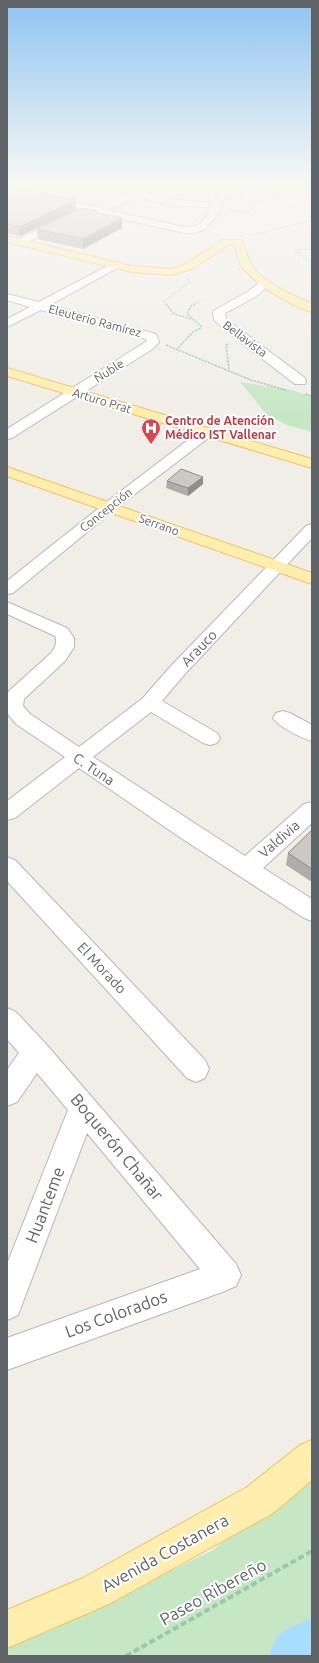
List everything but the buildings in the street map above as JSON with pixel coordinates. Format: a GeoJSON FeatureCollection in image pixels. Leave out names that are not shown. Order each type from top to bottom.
{"type":"FeatureCollection","features":[{"type":"Feature","properties":{"kind":"main road"},"geometry":{"type":"LineString","coordinates":[[97,261],[132,269],[172,272],[190,266],[198,261]]}},
{"type":"Feature","properties":{"kind":"main road"},"geometry":{"type":"LineString","coordinates":[[244,261],[247,267],[265,283],[312,309]]}},
{"type":"Feature","properties":{"kind":"main road","name":"Arturo Prat"},"geometry":{"type":"LineString","coordinates":[[7,372],[312,464]]}},
{"type":"Feature","properties":{"kind":"main road","name":"Serrano"},"geometry":{"type":"LineString","coordinates":[[7,471],[277,567],[312,578]]}},
{"type":"Feature","properties":{"kind":"main road","name":"Avenida Costanera"},"geometry":{"type":"LineString","coordinates":[[7,1629],[96,1591],[260,1500],[312,1457]]}},
{"type":"Feature","properties":{"kind":"street"},"geometry":{"type":"LineString","coordinates":[[7,324],[115,265]]}},
{"type":"Feature","properties":{"kind":"street","name":"Bellavista"},"geometry":{"type":"LineString","coordinates":[[265,283],[253,293],[219,312],[220,320],[238,336],[274,360],[303,388]]}},
{"type":"Feature","properties":{"kind":"street","name":"Eleuterio Ramírez"},"geometry":{"type":"LineString","coordinates":[[7,297],[152,337],[153,342],[150,345]]}},
{"type":"Feature","properties":{"kind":"street","name":"Ñuble"},"geometry":{"type":"LineString","coordinates":[[7,435],[150,345]]}},
{"type":"Feature","properties":{"kind":"street","name":"Concepción"},"geometry":{"type":"LineString","coordinates":[[7,589],[206,432]]}},
{"type":"Feature","properties":{"kind":"street","name":"Arauco"},"geometry":{"type":"LineString","coordinates":[[7,812],[150,703],[177,671],[277,567],[312,528]]}},
{"type":"Feature","properties":{"kind":"street","name":"C. Tuna"},"geometry":{"type":"LineString","coordinates":[[7,607],[60,632],[65,638],[65,647],[58,657],[16,696],[13,706],[23,720],[189,832],[312,911]]}},
{"type":"Feature","properties":{"kind":"street"},"geometry":{"type":"LineString","coordinates":[[150,703],[210,738]]}},
{"type":"Feature","properties":{"kind":"street"},"geometry":{"type":"LineString","coordinates":[[283,718],[312,734]]}},
{"type":"Feature","properties":{"kind":"street","name":"Valdivia"},"geometry":{"type":"LineString","coordinates":[[247,868],[312,810]]}},
{"type":"Feature","properties":{"kind":"street","name":"El Morado"},"geometry":{"type":"LineString","coordinates":[[7,866],[196,1069]]}},
{"type":"Feature","properties":{"kind":"street","name":"Boquerón Chañar"},"geometry":{"type":"LineString","coordinates":[[7,1020],[36,1052],[225,1275]]}},
{"type":"Feature","properties":{"kind":"street"},"geometry":{"type":"LineString","coordinates":[[7,1093],[36,1052]]}},
{"type":"Feature","properties":{"kind":"street","name":"Huanteme"},"geometry":{"type":"LineString","coordinates":[[7,1304],[83,1107]]}},
{"type":"Feature","properties":{"kind":"street","name":"Los Colorados"},"geometry":{"type":"LineString","coordinates":[[7,1354],[225,1275]]}},
{"type":"Feature","properties":{"kind":"path"},"geometry":{"type":"LineString","coordinates":[[172,272],[185,277],[190,282],[177,292],[170,295],[164,301],[165,304],[174,314],[194,320]]}},
{"type":"Feature","properties":{"kind":"path"},"geometry":{"type":"LineString","coordinates":[[178,348],[193,332],[202,328],[187,314],[190,306],[201,300]]}},
{"type":"Feature","properties":{"kind":"path"},"geometry":{"type":"LineString","coordinates":[[229,342],[226,345],[229,369]]}},
{"type":"Feature","properties":{"kind":"path"},"geometry":{"type":"LineString","coordinates":[[150,345],[178,348],[229,369],[254,382],[270,387],[303,388]]}},
{"type":"Feature","properties":{"kind":"path","name":"Paseo Ribereño"},"geometry":{"type":"LineString","coordinates":[[126,1656],[312,1551]]}},
{"type":"Feature","properties":{"kind":"green space"},"geometry":{"type":"Polygon","coordinates":[[[240,382],[292,390],[312,397],[312,432],[287,425],[267,415],[240,382]]]}},
{"type":"Feature","properties":{"kind":"green space"},"geometry":{"type":"Polygon","coordinates":[[[312,1455],[312,1656],[7,1656],[7,1645],[48,1632],[215,1549],[312,1455]]]}},
{"type":"Feature","properties":{"kind":"waterway"},"geometry":{"type":"LineString","coordinates":[[299,1656],[312,1648]]}},
{"type":"Feature","properties":{"kind":"place","name":"Centro de Atención Médico IST Vallenar"},"geometry":{"type":"Point","coordinates":[151,445]}}]}
